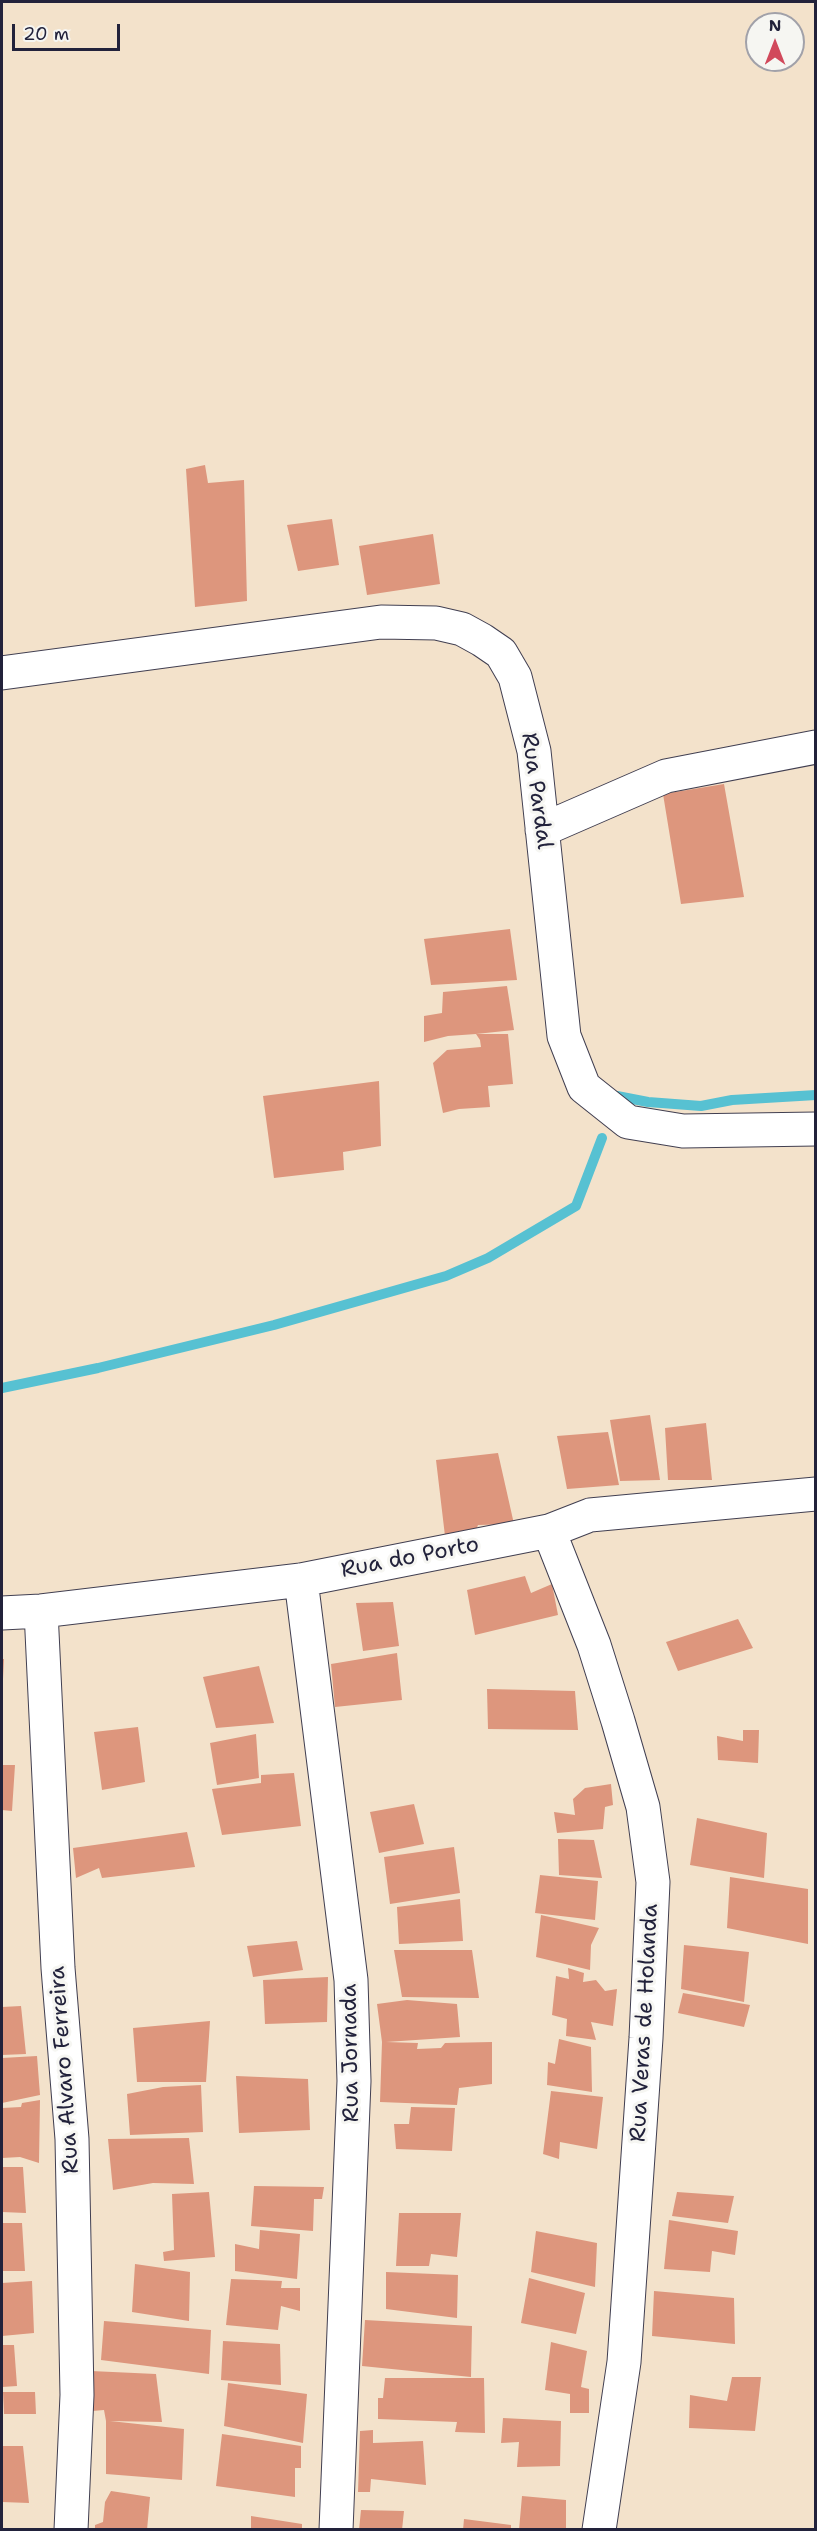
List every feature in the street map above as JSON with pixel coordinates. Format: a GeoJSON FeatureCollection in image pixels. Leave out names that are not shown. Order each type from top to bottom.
{"type":"FeatureCollection","features":[{"type":"Feature","properties":{"kind":"street","name":"Rua Pardal"},"geometry":{"type":"LineString","coordinates":[[2,673],[381,622],[436,623],[462,629],[501,653],[515,677],[534,751],[564,1036],[584,1087],[628,1122],[683,1131],[816,1129]]}},
{"type":"Feature","properties":{"kind":"street"},"geometry":{"type":"LineString","coordinates":[[542,830],[666,776],[816,747]]}},
{"type":"Feature","properties":{"kind":"street","name":"Rua do Porto"},"geometry":{"type":"LineString","coordinates":[[2,1613],[41,1611],[301,1580],[549,1531],[590,1515],[816,1494]]}},
{"type":"Feature","properties":{"kind":"street","name":"Rua Veras de Holanda"},"geometry":{"type":"LineString","coordinates":[[549,1531],[594,1646],[618,1720],[643,1807],[653,1882],[646,2038],[624,2362],[599,2529]]}},
{"type":"Feature","properties":{"kind":"street","name":"Rua Jornada"},"geometry":{"type":"LineString","coordinates":[[301,1580],[351,1980],[354,2081],[336,2529]]}},
{"type":"Feature","properties":{"kind":"street","name":"Rua Alvaro Ferreira"},"geometry":{"type":"LineString","coordinates":[[41,1611],[58,1968],[72,2139],[77,2395],[71,2529]]}},
{"type":"Feature","properties":{"kind":"building"},"geometry":{"type":"Polygon","coordinates":[[[205,465],[208,483],[244,480],[247,601],[195,607],[186,469],[205,465]]]}},
{"type":"Feature","properties":{"kind":"building"},"geometry":{"type":"Polygon","coordinates":[[[332,519],[339,565],[298,571],[287,525],[332,519]]]}},
{"type":"Feature","properties":{"kind":"building"},"geometry":{"type":"Polygon","coordinates":[[[433,534],[440,584],[367,595],[359,546],[433,534]]]}},
{"type":"Feature","properties":{"kind":"building"},"geometry":{"type":"Polygon","coordinates":[[[724,784],[744,897],[681,904],[663,794],[724,784]]]}},
{"type":"Feature","properties":{"kind":"building"},"geometry":{"type":"Polygon","coordinates":[[[510,929],[517,980],[431,985],[424,939],[510,929]]]}},
{"type":"Feature","properties":{"kind":"building"},"geometry":{"type":"Polygon","coordinates":[[[507,986],[514,1030],[448,1036],[424,1042],[424,1016],[442,1013],[443,992],[507,986]]]}},
{"type":"Feature","properties":{"kind":"building"},"geometry":{"type":"Polygon","coordinates":[[[476,1034],[508,1034],[513,1084],[488,1086],[490,1107],[459,1109],[443,1113],[433,1063],[447,1050],[481,1047],[476,1034]]]}},
{"type":"Feature","properties":{"kind":"building"},"geometry":{"type":"Polygon","coordinates":[[[379,1081],[381,1146],[343,1152],[344,1170],[274,1178],[263,1096],[379,1081]]]}},
{"type":"Feature","properties":{"kind":"building"},"geometry":{"type":"Polygon","coordinates":[[[650,1415],[660,1480],[620,1481],[610,1420],[650,1415]]]}},
{"type":"Feature","properties":{"kind":"building"},"geometry":{"type":"Polygon","coordinates":[[[706,1423],[712,1480],[668,1480],[665,1428],[706,1423]]]}},
{"type":"Feature","properties":{"kind":"building"},"geometry":{"type":"Polygon","coordinates":[[[608,1432],[619,1485],[567,1489],[557,1436],[608,1432]]]}},
{"type":"Feature","properties":{"kind":"building"},"geometry":{"type":"Polygon","coordinates":[[[498,1453],[514,1524],[478,1525],[474,1535],[445,1536],[436,1460],[498,1453]]]}},
{"type":"Feature","properties":{"kind":"building"},"geometry":{"type":"Polygon","coordinates":[[[525,1576],[531,1593],[552,1584],[558,1615],[475,1635],[467,1590],[525,1576]]]}},
{"type":"Feature","properties":{"kind":"building"},"geometry":{"type":"Polygon","coordinates":[[[393,1602],[399,1646],[363,1651],[356,1603],[393,1602]]]}},
{"type":"Feature","properties":{"kind":"building"},"geometry":{"type":"Polygon","coordinates":[[[738,1619],[753,1648],[678,1671],[666,1642],[738,1619]]]}},
{"type":"Feature","properties":{"kind":"building"},"geometry":{"type":"Polygon","coordinates":[[[397,1653],[402,1700],[335,1707],[331,1664],[397,1653]]]}},
{"type":"Feature","properties":{"kind":"building"},"geometry":{"type":"Polygon","coordinates":[[[2,1659],[4,1659],[3,1679],[2,1679],[2,1659]]]}},
{"type":"Feature","properties":{"kind":"building"},"geometry":{"type":"Polygon","coordinates":[[[259,1666],[274,1723],[216,1728],[203,1677],[259,1666]]]}},
{"type":"Feature","properties":{"kind":"building"},"geometry":{"type":"Polygon","coordinates":[[[487,1689],[575,1691],[578,1730],[488,1729],[487,1689]]]}},
{"type":"Feature","properties":{"kind":"building"},"geometry":{"type":"Polygon","coordinates":[[[138,1727],[145,1782],[102,1790],[94,1732],[138,1727]]]}},
{"type":"Feature","properties":{"kind":"building"},"geometry":{"type":"Polygon","coordinates":[[[743,1730],[759,1730],[758,1763],[718,1760],[717,1736],[743,1741],[743,1730]]]}},
{"type":"Feature","properties":{"kind":"building"},"geometry":{"type":"Polygon","coordinates":[[[256,1734],[259,1778],[217,1785],[210,1743],[256,1734]]]}},
{"type":"Feature","properties":{"kind":"building"},"geometry":{"type":"Polygon","coordinates":[[[2,1765],[15,1765],[12,1811],[2,1810],[2,1765]]]}},
{"type":"Feature","properties":{"kind":"building"},"geometry":{"type":"Polygon","coordinates":[[[294,1773],[301,1826],[222,1835],[212,1789],[261,1783],[261,1775],[294,1773]]]}},
{"type":"Feature","properties":{"kind":"building"},"geometry":{"type":"Polygon","coordinates":[[[611,1784],[613,1805],[605,1807],[603,1829],[557,1833],[554,1812],[575,1815],[573,1799],[585,1788],[611,1784]]]}},
{"type":"Feature","properties":{"kind":"building"},"geometry":{"type":"Polygon","coordinates":[[[414,1804],[424,1844],[379,1853],[370,1812],[414,1804]]]}},
{"type":"Feature","properties":{"kind":"building"},"geometry":{"type":"Polygon","coordinates":[[[697,1818],[767,1833],[764,1878],[690,1865],[697,1818]]]}},
{"type":"Feature","properties":{"kind":"building"},"geometry":{"type":"Polygon","coordinates":[[[187,1832],[195,1867],[102,1878],[99,1868],[76,1878],[73,1848],[187,1832]]]}},
{"type":"Feature","properties":{"kind":"building"},"geometry":{"type":"Polygon","coordinates":[[[558,1839],[594,1840],[602,1878],[559,1875],[558,1839]]]}},
{"type":"Feature","properties":{"kind":"building"},"geometry":{"type":"Polygon","coordinates":[[[454,1847],[460,1893],[390,1904],[384,1857],[454,1847]]]}},
{"type":"Feature","properties":{"kind":"building"},"geometry":{"type":"Polygon","coordinates":[[[540,1875],[598,1881],[595,1920],[535,1913],[540,1875]]]}},
{"type":"Feature","properties":{"kind":"building"},"geometry":{"type":"Polygon","coordinates":[[[730,1877],[808,1889],[808,1944],[727,1928],[730,1877]]]}},
{"type":"Feature","properties":{"kind":"building"},"geometry":{"type":"Polygon","coordinates":[[[460,1899],[463,1941],[399,1944],[397,1907],[460,1899]]]}},
{"type":"Feature","properties":{"kind":"building"},"geometry":{"type":"Polygon","coordinates":[[[541,1915],[599,1928],[591,1945],[590,1970],[536,1957],[541,1915]]]}},
{"type":"Feature","properties":{"kind":"building"},"geometry":{"type":"Polygon","coordinates":[[[297,1941],[303,1970],[253,1977],[247,1946],[297,1941]]]}},
{"type":"Feature","properties":{"kind":"building"},"geometry":{"type":"Polygon","coordinates":[[[684,1945],[749,1952],[744,2002],[681,1989],[684,1945]]]}},
{"type":"Feature","properties":{"kind":"building"},"geometry":{"type":"Polygon","coordinates":[[[394,1950],[472,1950],[479,1998],[402,1997],[394,1950]]]}},
{"type":"Feature","properties":{"kind":"building"},"geometry":{"type":"Polygon","coordinates":[[[568,1968],[584,1973],[583,1982],[596,1980],[605,1991],[617,1989],[613,2026],[591,2022],[596,2040],[566,2036],[567,2019],[552,2015],[556,1976],[569,1979],[568,1968]]]}},
{"type":"Feature","properties":{"kind":"building"},"geometry":{"type":"Polygon","coordinates":[[[328,1977],[327,2022],[265,2024],[263,1980],[328,1977]]]}},
{"type":"Feature","properties":{"kind":"building"},"geometry":{"type":"Polygon","coordinates":[[[683,1993],[750,2005],[744,2027],[678,2013],[683,1993]]]}},
{"type":"Feature","properties":{"kind":"building"},"geometry":{"type":"Polygon","coordinates":[[[407,2000],[457,2004],[460,2037],[386,2042],[418,2043],[417,2049],[441,2048],[445,2043],[492,2042],[492,2084],[459,2088],[457,2105],[380,2102],[382,2042],[377,2004],[407,2000]]]}},
{"type":"Feature","properties":{"kind":"building"},"geometry":{"type":"Polygon","coordinates":[[[21,2006],[26,2054],[2,2055],[2,2007],[21,2006]]]}},
{"type":"Feature","properties":{"kind":"building"},"geometry":{"type":"Polygon","coordinates":[[[210,2021],[206,2082],[137,2082],[133,2028],[210,2021]]]}},
{"type":"Feature","properties":{"kind":"building"},"geometry":{"type":"Polygon","coordinates":[[[559,2039],[591,2047],[592,2092],[547,2085],[548,2062],[555,2064],[559,2039]]]}},
{"type":"Feature","properties":{"kind":"building"},"geometry":{"type":"Polygon","coordinates":[[[37,2056],[40,2095],[2,2103],[2,2058],[37,2056]]]}},
{"type":"Feature","properties":{"kind":"building"},"geometry":{"type":"Polygon","coordinates":[[[236,2076],[308,2079],[310,2130],[239,2133],[236,2076]]]}},
{"type":"Feature","properties":{"kind":"building"},"geometry":{"type":"Polygon","coordinates":[[[201,2085],[203,2132],[130,2135],[127,2094],[163,2087],[201,2085]]]}},
{"type":"Feature","properties":{"kind":"building"},"geometry":{"type":"Polygon","coordinates":[[[551,2091],[603,2097],[597,2149],[560,2142],[559,2159],[543,2154],[551,2091]]]}},
{"type":"Feature","properties":{"kind":"building"},"geometry":{"type":"Polygon","coordinates":[[[40,2100],[39,2163],[20,2157],[2,2158],[2,2108],[21,2107],[22,2103],[40,2100]]]}},
{"type":"Feature","properties":{"kind":"building"},"geometry":{"type":"Polygon","coordinates":[[[411,2107],[455,2108],[452,2151],[396,2149],[394,2124],[409,2124],[411,2107]]]}},
{"type":"Feature","properties":{"kind":"building"},"geometry":{"type":"Polygon","coordinates":[[[189,2138],[194,2184],[153,2183],[113,2190],[108,2139],[189,2138]]]}},
{"type":"Feature","properties":{"kind":"building"},"geometry":{"type":"Polygon","coordinates":[[[2,2167],[23,2167],[26,2213],[2,2212],[2,2167]]]}},
{"type":"Feature","properties":{"kind":"building"},"geometry":{"type":"Polygon","coordinates":[[[254,2186],[324,2187],[322,2199],[314,2199],[313,2231],[251,2226],[254,2186]]]}},
{"type":"Feature","properties":{"kind":"building"},"geometry":{"type":"Polygon","coordinates":[[[209,2192],[215,2257],[164,2261],[163,2252],[174,2250],[172,2194],[209,2192]]]}},
{"type":"Feature","properties":{"kind":"building"},"geometry":{"type":"Polygon","coordinates":[[[677,2192],[734,2196],[728,2223],[672,2216],[677,2192]]]}},
{"type":"Feature","properties":{"kind":"building"},"geometry":{"type":"Polygon","coordinates":[[[399,2213],[461,2213],[457,2257],[431,2254],[429,2266],[396,2266],[399,2213]]]}},
{"type":"Feature","properties":{"kind":"building"},"geometry":{"type":"Polygon","coordinates":[[[669,2220],[738,2231],[735,2255],[712,2251],[710,2272],[664,2269],[669,2220]]]}},
{"type":"Feature","properties":{"kind":"building"},"geometry":{"type":"Polygon","coordinates":[[[2,2223],[22,2223],[25,2271],[2,2271],[2,2223]]]}},
{"type":"Feature","properties":{"kind":"building"},"geometry":{"type":"Polygon","coordinates":[[[260,2230],[300,2234],[297,2279],[235,2271],[235,2244],[259,2249],[260,2230]]]}},
{"type":"Feature","properties":{"kind":"building"},"geometry":{"type":"Polygon","coordinates":[[[536,2231],[597,2243],[595,2287],[531,2272],[536,2231]]]}},
{"type":"Feature","properties":{"kind":"building"},"geometry":{"type":"Polygon","coordinates":[[[135,2264],[190,2272],[189,2321],[132,2312],[135,2264]]]}},
{"type":"Feature","properties":{"kind":"building"},"geometry":{"type":"Polygon","coordinates":[[[386,2272],[458,2275],[457,2318],[386,2309],[386,2272]]]}},
{"type":"Feature","properties":{"kind":"building"},"geometry":{"type":"Polygon","coordinates":[[[529,2278],[585,2293],[576,2334],[521,2323],[529,2278]]]}},
{"type":"Feature","properties":{"kind":"building"},"geometry":{"type":"Polygon","coordinates":[[[231,2279],[282,2281],[281,2288],[300,2288],[300,2311],[281,2306],[278,2330],[226,2325],[231,2279]]]}},
{"type":"Feature","properties":{"kind":"building"},"geometry":{"type":"Polygon","coordinates":[[[32,2281],[34,2333],[2,2336],[2,2283],[32,2281]]]}},
{"type":"Feature","properties":{"kind":"building"},"geometry":{"type":"Polygon","coordinates":[[[654,2291],[734,2298],[735,2344],[652,2336],[654,2291]]]}},
{"type":"Feature","properties":{"kind":"building"},"geometry":{"type":"Polygon","coordinates":[[[365,2320],[472,2326],[471,2377],[362,2366],[365,2320]]]}},
{"type":"Feature","properties":{"kind":"building"},"geometry":{"type":"Polygon","coordinates":[[[104,2321],[211,2330],[209,2374],[101,2360],[104,2321]]]}},
{"type":"Feature","properties":{"kind":"building"},"geometry":{"type":"Polygon","coordinates":[[[223,2341],[280,2344],[281,2385],[221,2380],[223,2341]]]}},
{"type":"Feature","properties":{"kind":"building"},"geometry":{"type":"Polygon","coordinates":[[[551,2342],[587,2351],[581,2387],[589,2389],[589,2413],[570,2413],[570,2394],[545,2390],[551,2342]]]}},
{"type":"Feature","properties":{"kind":"building"},"geometry":{"type":"Polygon","coordinates":[[[2,2345],[14,2345],[17,2386],[2,2387],[2,2345]]]}},
{"type":"Feature","properties":{"kind":"building"},"geometry":{"type":"Polygon","coordinates":[[[91,2371],[156,2374],[162,2422],[110,2421],[184,2429],[182,2480],[106,2474],[106,2421],[104,2410],[92,2411],[91,2371]]]}},
{"type":"Feature","properties":{"kind":"building"},"geometry":{"type":"Polygon","coordinates":[[[732,2377],[761,2377],[755,2431],[689,2428],[690,2395],[727,2401],[732,2377]]]}},
{"type":"Feature","properties":{"kind":"building"},"geometry":{"type":"Polygon","coordinates":[[[385,2378],[484,2378],[485,2433],[455,2432],[457,2422],[378,2419],[378,2398],[383,2398],[385,2378]]]}},
{"type":"Feature","properties":{"kind":"building"},"geometry":{"type":"Polygon","coordinates":[[[228,2383],[307,2394],[303,2443],[224,2426],[228,2383]]]}},
{"type":"Feature","properties":{"kind":"building"},"geometry":{"type":"Polygon","coordinates":[[[3,2392],[35,2392],[36,2414],[4,2414],[3,2392]]]}},
{"type":"Feature","properties":{"kind":"building"},"geometry":{"type":"Polygon","coordinates":[[[503,2418],[561,2421],[560,2466],[517,2467],[519,2442],[501,2443],[503,2418]]]}},
{"type":"Feature","properties":{"kind":"building"},"geometry":{"type":"Polygon","coordinates":[[[373,2430],[373,2443],[423,2441],[426,2485],[371,2479],[370,2492],[358,2492],[360,2431],[373,2430]]]}},
{"type":"Feature","properties":{"kind":"building"},"geometry":{"type":"Polygon","coordinates":[[[222,2434],[301,2446],[301,2468],[295,2468],[295,2497],[216,2486],[222,2434]]]}},
{"type":"Feature","properties":{"kind":"building"},"geometry":{"type":"Polygon","coordinates":[[[2,2446],[23,2446],[29,2503],[2,2502],[2,2446]]]}},
{"type":"Feature","properties":{"kind":"building"},"geometry":{"type":"Polygon","coordinates":[[[111,2491],[150,2497],[147,2530],[95,2530],[95,2525],[103,2522],[105,2502],[111,2491]]]}},
{"type":"Feature","properties":{"kind":"building"},"geometry":{"type":"Polygon","coordinates":[[[522,2496],[566,2500],[566,2530],[519,2530],[522,2496]]]}},
{"type":"Feature","properties":{"kind":"building"},"geometry":{"type":"Polygon","coordinates":[[[361,2510],[404,2511],[402,2530],[359,2530],[361,2510]]]}},
{"type":"Feature","properties":{"kind":"building"},"geometry":{"type":"Polygon","coordinates":[[[251,2516],[302,2524],[302,2530],[251,2530],[251,2516]]]}},
{"type":"Feature","properties":{"kind":"building"},"geometry":{"type":"Polygon","coordinates":[[[464,2519],[511,2525],[511,2530],[463,2530],[464,2519]]]}},
{"type":"Feature","properties":{"kind":"waterway"},"geometry":{"type":"LineString","coordinates":[[617,1096],[648,1102],[701,1106],[732,1100],[816,1095]]}},
{"type":"Feature","properties":{"kind":"waterway"},"geometry":{"type":"LineString","coordinates":[[2,1388],[98,1368],[274,1325],[446,1276],[488,1258],[576,1206],[602,1138]]}}]}
